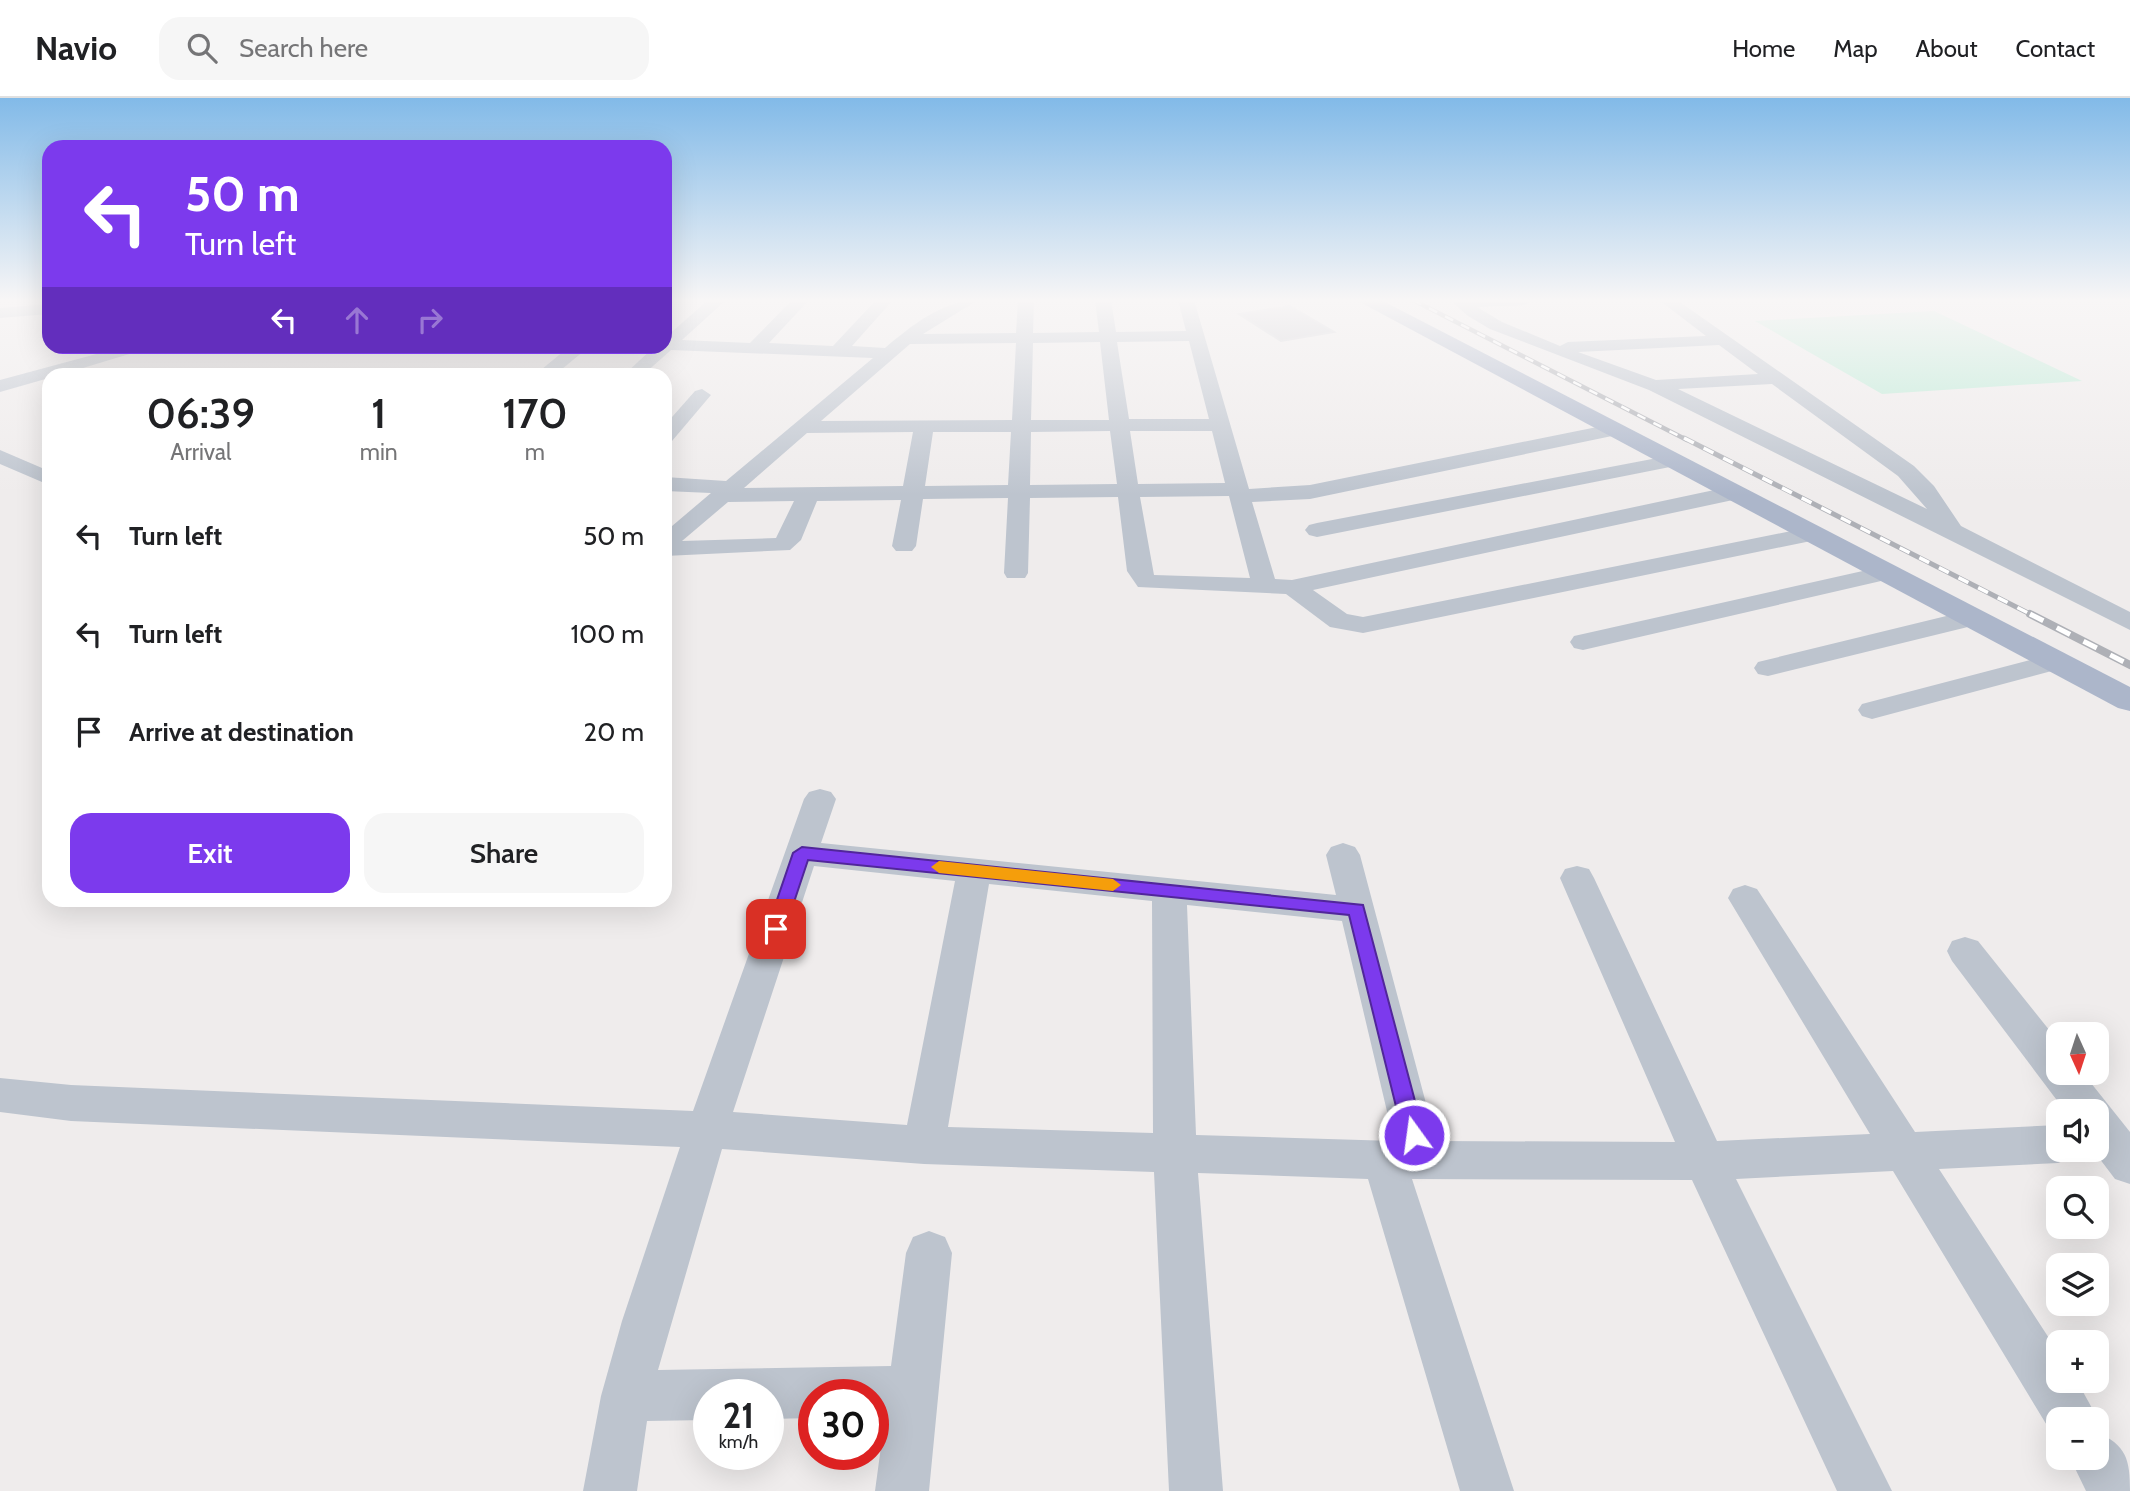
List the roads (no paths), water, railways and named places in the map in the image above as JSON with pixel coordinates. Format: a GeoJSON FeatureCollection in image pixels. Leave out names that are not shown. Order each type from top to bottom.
{"type":"FeatureCollection","features":[{"type":"Feature","properties":{"kind":"main road"},"geometry":{"type":"LineString","coordinates":[[1489,365],[2130,701]]}},
{"type":"Feature","properties":{"kind":"street"},"geometry":{"type":"LineString","coordinates":[[21,380],[34,365]]}},
{"type":"Feature","properties":{"kind":"street"},"geometry":{"type":"LineString","coordinates":[[672,538],[876,365]]}},
{"type":"Feature","properties":{"kind":"street"},"geometry":{"type":"LineString","coordinates":[[1016,573],[1024,365]]}},
{"type":"Feature","properties":{"kind":"street"},"geometry":{"type":"LineString","coordinates":[[1111,365],[1139,571],[1147,582],[1292,587],[1733,493]]}},
{"type":"Feature","properties":{"kind":"street"},"geometry":{"type":"LineString","coordinates":[[1204,365],[1264,585]]}},
{"type":"Feature","properties":{"kind":"street"},"geometry":{"type":"LineString","coordinates":[[1600,365],[1654,386],[2130,622]]}},
{"type":"Feature","properties":{"kind":"street"},"geometry":{"type":"LineString","coordinates":[[1760,365],[1906,471],[1926,491],[1953,532]]}},
{"type":"Feature","properties":{"kind":"street"},"geometry":{"type":"LineString","coordinates":[[0,386],[42,374]]}},
{"type":"Feature","properties":{"kind":"street"},"geometry":{"type":"LineString","coordinates":[[1654,386],[1778,378]]}},
{"type":"Feature","properties":{"kind":"street"},"geometry":{"type":"LineString","coordinates":[[672,429],[702,396]]}},
{"type":"Feature","properties":{"kind":"street"},"geometry":{"type":"LineString","coordinates":[[802,427],[1221,425]]}},
{"type":"Feature","properties":{"kind":"street"},"geometry":{"type":"LineString","coordinates":[[904,546],[924,426]]}},
{"type":"Feature","properties":{"kind":"street"},"geometry":{"type":"LineString","coordinates":[[672,485],[726,492],[808,495],[1310,492],[1612,430]]}},
{"type":"Feature","properties":{"kind":"street"},"geometry":{"type":"LineString","coordinates":[[0,456],[42,476]]}},
{"type":"Feature","properties":{"kind":"street"},"geometry":{"type":"LineString","coordinates":[[1317,530],[1673,461]]}},
{"type":"Feature","properties":{"kind":"street"},"geometry":{"type":"LineString","coordinates":[[672,549],[782,545],[789,540],[808,495]]}},
{"type":"Feature","properties":{"kind":"street"},"geometry":{"type":"LineString","coordinates":[[1292,587],[1339,621],[1350,625],[1373,624],[1811,534]]}},
{"type":"Feature","properties":{"kind":"street"},"geometry":{"type":"LineString","coordinates":[[1583,642],[1885,573]]}},
{"type":"Feature","properties":{"kind":"street"},"geometry":{"type":"LineString","coordinates":[[1768,668],[1971,618]]}},
{"type":"Feature","properties":{"kind":"street"},"geometry":{"type":"LineString","coordinates":[[1872,710],[2053,662]]}},
{"type":"Feature","properties":{"kind":"street"},"geometry":{"type":"LineString","coordinates":[[610,1491],[626,1396],[646,1321],[706,1132],[820,799]]}},
{"type":"Feature","properties":{"kind":"street"},"geometry":{"type":"LineString","coordinates":[[802,853],[1357,910]]}},
{"type":"Feature","properties":{"kind":"street"},"geometry":{"type":"LineString","coordinates":[[1343,855],[1357,910],[1402,1160],[1487,1491]]}},
{"type":"Feature","properties":{"kind":"street"},"geometry":{"type":"LineString","coordinates":[[924,1144],[974,871]]}},
{"type":"Feature","properties":{"kind":"street"},"geometry":{"type":"LineString","coordinates":[[1577,878],[1705,1161],[1864,1491]]}},
{"type":"Feature","properties":{"kind":"street"},"geometry":{"type":"LineString","coordinates":[[1169,891],[1175,1153],[1196,1491]]}},
{"type":"Feature","properties":{"kind":"street"},"geometry":{"type":"LineString","coordinates":[[1745,898],[2065,1407]]}},
{"type":"Feature","properties":{"kind":"street"},"geometry":{"type":"LineString","coordinates":[[1965,951],[2046,1055]]}},
{"type":"Feature","properties":{"kind":"street"},"geometry":{"type":"LineString","coordinates":[[2069,1085],[2080,1099]]}},
{"type":"Feature","properties":{"kind":"street"},"geometry":{"type":"LineString","coordinates":[[0,1096],[71,1103],[511,1119],[706,1132],[797,1134],[924,1144],[1402,1160],[1705,1161],[2046,1145]]}},
{"type":"Feature","properties":{"kind":"street"},"geometry":{"type":"LineString","coordinates":[[902,1491],[929,1253]]}},
{"type":"Feature","properties":{"kind":"street"},"geometry":{"type":"LineString","coordinates":[[784,1394],[913,1391]]}},
{"type":"Feature","properties":{"kind":"street"},"geometry":{"type":"LineString","coordinates":[[626,1396],[693,1395]]}},
{"type":"Feature","properties":{"kind":"street"},"geometry":{"type":"LineString","coordinates":[[2104,1470],[2117,1491]]}},
{"type":"Feature","properties":{"kind":"railway"},"geometry":{"type":"LineString","coordinates":[[1540,365],[1687,440]]}},
{"type":"Feature","properties":{"kind":"railway"},"geometry":{"type":"LineString","coordinates":[[1684,438],[2034,616]]}},
{"type":"Feature","properties":{"kind":"railway"},"geometry":{"type":"LineString","coordinates":[[2030,614],[2130,665]]}}]}
